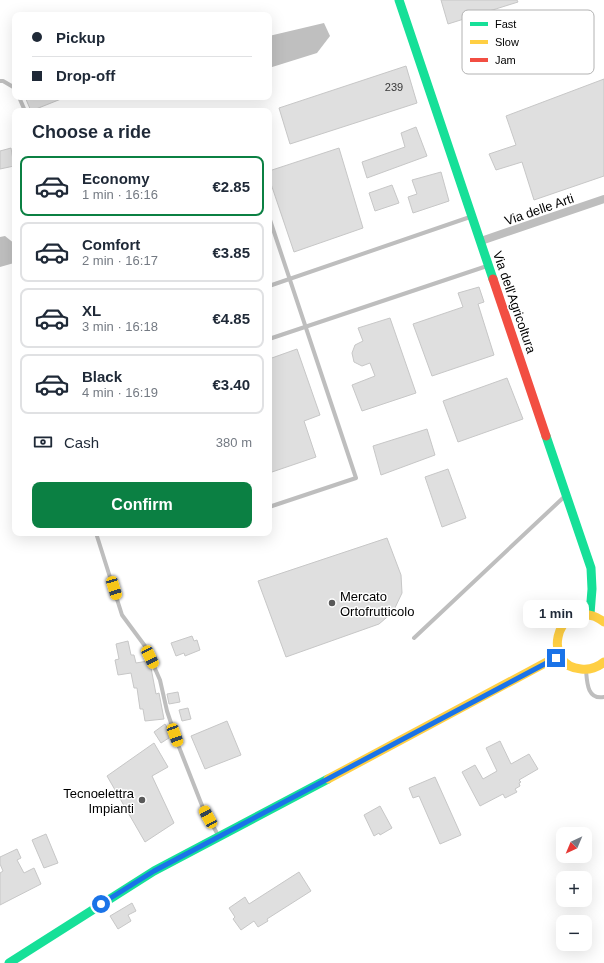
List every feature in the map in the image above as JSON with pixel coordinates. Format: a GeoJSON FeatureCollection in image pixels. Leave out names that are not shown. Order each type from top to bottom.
{"type":"FeatureCollection","features":[{"type":"Feature","properties":{"kind":"main road","name":"Via dell'Agricoltura"},"geometry":{"type":"LineString","coordinates":[[399,0],[591,568],[592,589],[590,614]]}},
{"type":"Feature","properties":{"kind":"main road"},"geometry":{"type":"LineString","coordinates":[[604,622],[590,614],[575,616],[562,625],[558,632],[557,640],[560,655],[565,662],[571,666],[586,670],[594,668],[604,662]]}},
{"type":"Feature","properties":{"kind":"main road"},"geometry":{"type":"LineString","coordinates":[[8,963],[154,871],[560,655]]}},
{"type":"Feature","properties":{"kind":"street","name":"Via delle Arti"},"geometry":{"type":"LineString","coordinates":[[481,241],[604,199]]}},
{"type":"Feature","properties":{"kind":"lane"},"geometry":{"type":"LineString","coordinates":[[0,81],[3,81],[12,86]]}},
{"type":"Feature","properties":{"kind":"lane"},"geometry":{"type":"LineString","coordinates":[[272,285],[472,216]]}},
{"type":"Feature","properties":{"kind":"lane"},"geometry":{"type":"LineString","coordinates":[[272,226],[356,478],[272,506]]}},
{"type":"Feature","properties":{"kind":"lane"},"geometry":{"type":"LineString","coordinates":[[272,338],[489,265]]}},
{"type":"Feature","properties":{"kind":"lane"},"geometry":{"type":"LineString","coordinates":[[414,638],[567,494]]}},
{"type":"Feature","properties":{"kind":"lane"},"geometry":{"type":"LineString","coordinates":[[97,536],[122,615],[145,646],[160,680],[166,711],[179,748],[203,808],[219,837]]}},
{"type":"Feature","properties":{"kind":"lane"},"geometry":{"type":"LineString","coordinates":[[586,670],[588,689],[596,697],[604,697]]}},
{"type":"Feature","properties":{"kind":"shaded area"},"geometry":{"type":"Polygon","coordinates":[[[324,23],[330,36],[317,53],[272,67],[272,35],[324,23]]]}},
{"type":"Feature","properties":{"kind":"shaded area"},"geometry":{"type":"Polygon","coordinates":[[[5,236],[12,242],[12,264],[0,267],[0,237],[5,236]]]}},
{"type":"Feature","properties":{"kind":"building"},"geometry":{"type":"Polygon","coordinates":[[[441,0],[517,0],[518,2],[493,10],[462,10],[462,20],[448,24],[441,0]]]}},
{"type":"Feature","properties":{"kind":"building"},"geometry":{"type":"Polygon","coordinates":[[[406,66],[417,103],[290,144],[279,108],[406,66]]]}},
{"type":"Feature","properties":{"kind":"building"},"geometry":{"type":"Polygon","coordinates":[[[604,79],[604,176],[534,200],[522,162],[496,170],[489,154],[516,145],[506,116],[604,79]]]}},
{"type":"Feature","properties":{"kind":"building"},"geometry":{"type":"Polygon","coordinates":[[[26,100],[58,100],[38,108],[30,108],[26,100]]]}},
{"type":"Feature","properties":{"kind":"building"},"geometry":{"type":"Polygon","coordinates":[[[416,127],[427,156],[367,178],[362,162],[405,147],[401,133],[416,127]]]}},
{"type":"Feature","properties":{"kind":"building"},"geometry":{"type":"Polygon","coordinates":[[[11,148],[12,166],[0,169],[0,151],[11,148]]]}},
{"type":"Feature","properties":{"kind":"building"},"geometry":{"type":"Polygon","coordinates":[[[339,148],[363,228],[294,252],[272,187],[272,170],[339,148]]]}},
{"type":"Feature","properties":{"kind":"building"},"geometry":{"type":"Polygon","coordinates":[[[441,172],[449,201],[413,213],[408,197],[417,194],[412,180],[441,172]]]}},
{"type":"Feature","properties":{"kind":"building"},"geometry":{"type":"Polygon","coordinates":[[[392,185],[399,203],[375,211],[369,193],[392,185]]]}},
{"type":"Feature","properties":{"kind":"building"},"geometry":{"type":"Polygon","coordinates":[[[479,287],[484,302],[478,304],[494,355],[432,376],[413,324],[463,307],[458,293],[479,287]]]}},
{"type":"Feature","properties":{"kind":"building"},"geometry":{"type":"Polygon","coordinates":[[[390,318],[416,393],[362,411],[352,385],[375,376],[370,363],[362,366],[354,362],[352,353],[355,345],[363,341],[358,328],[390,318]]]}},
{"type":"Feature","properties":{"kind":"building"},"geometry":{"type":"Polygon","coordinates":[[[297,349],[320,415],[304,421],[316,457],[272,472],[272,358],[297,349]]]}},
{"type":"Feature","properties":{"kind":"building"},"geometry":{"type":"Polygon","coordinates":[[[507,378],[523,419],[458,442],[443,401],[507,378]]]}},
{"type":"Feature","properties":{"kind":"building"},"geometry":{"type":"Polygon","coordinates":[[[427,429],[435,455],[381,475],[373,446],[427,429]]]}},
{"type":"Feature","properties":{"kind":"building"},"geometry":{"type":"Polygon","coordinates":[[[448,469],[466,518],[442,527],[425,477],[448,469]]]}},
{"type":"Feature","properties":{"kind":"building","name":"Mercato Ortofrutticolo"},"geometry":{"type":"Polygon","coordinates":[[[387,538],[401,575],[402,593],[393,612],[379,624],[286,657],[258,581],[387,538]]]}},
{"type":"Feature","properties":{"kind":"building"},"geometry":{"type":"Polygon","coordinates":[[[192,636],[194,641],[197,640],[200,650],[185,656],[184,653],[176,656],[171,643],[192,636]]]}},
{"type":"Feature","properties":{"kind":"building"},"geometry":{"type":"Polygon","coordinates":[[[128,641],[131,655],[134,655],[136,663],[148,661],[151,668],[156,694],[159,693],[164,719],[145,721],[143,709],[140,709],[137,688],[134,688],[131,673],[118,675],[115,660],[119,659],[116,644],[128,641]]]}},
{"type":"Feature","properties":{"kind":"building"},"geometry":{"type":"Polygon","coordinates":[[[178,692],[180,702],[169,704],[167,694],[178,692]]]}},
{"type":"Feature","properties":{"kind":"building"},"geometry":{"type":"Polygon","coordinates":[[[188,708],[191,719],[182,721],[179,710],[188,708]]]}},
{"type":"Feature","properties":{"kind":"building"},"geometry":{"type":"Polygon","coordinates":[[[227,721],[241,755],[205,769],[191,736],[227,721]]]}},
{"type":"Feature","properties":{"kind":"building"},"geometry":{"type":"Polygon","coordinates":[[[165,724],[172,736],[161,743],[154,732],[165,724]]]}},
{"type":"Feature","properties":{"kind":"building"},"geometry":{"type":"Polygon","coordinates":[[[500,741],[511,764],[529,754],[538,769],[519,780],[521,782],[519,783],[520,786],[515,789],[517,792],[505,798],[503,794],[480,806],[462,772],[475,765],[483,779],[497,771],[486,748],[500,741]]]}},
{"type":"Feature","properties":{"kind":"building","name":"Tecnoelettra Impianti"},"geometry":{"type":"Polygon","coordinates":[[[154,743],[168,767],[152,776],[174,823],[145,842],[107,776],[154,743]]]}},
{"type":"Feature","properties":{"kind":"building"},"geometry":{"type":"Polygon","coordinates":[[[435,777],[461,835],[440,844],[419,796],[413,798],[409,788],[435,777]]]}},
{"type":"Feature","properties":{"kind":"building"},"geometry":{"type":"Polygon","coordinates":[[[380,806],[392,828],[380,835],[379,833],[374,836],[364,815],[380,806]]]}},
{"type":"Feature","properties":{"kind":"building"},"geometry":{"type":"Polygon","coordinates":[[[46,834],[58,863],[44,868],[32,840],[46,834]]]}},
{"type":"Feature","properties":{"kind":"building"},"geometry":{"type":"Polygon","coordinates":[[[17,849],[21,858],[17,860],[24,873],[34,868],[41,884],[0,905],[0,873],[3,871],[0,864],[0,857],[17,849]]]}},
{"type":"Feature","properties":{"kind":"building"},"geometry":{"type":"Polygon","coordinates":[[[299,872],[311,891],[267,919],[268,921],[258,927],[254,921],[241,930],[233,919],[235,917],[229,908],[245,897],[249,904],[299,872]]]}},
{"type":"Feature","properties":{"kind":"building"},"geometry":{"type":"Polygon","coordinates":[[[132,903],[136,911],[128,915],[131,921],[118,929],[110,916],[132,903]]]}},
{"type":"Feature","properties":{"kind":"traffic: fast"},"geometry":{"type":"LineString","coordinates":[[399,0],[493,279]]}},
{"type":"Feature","properties":{"kind":"traffic: fast"},"geometry":{"type":"LineString","coordinates":[[546,436],[591,568],[592,589],[590,614]]}},
{"type":"Feature","properties":{"kind":"traffic: fast"},"geometry":{"type":"LineString","coordinates":[[9,963],[154,871],[328,779]]}},
{"type":"Feature","properties":{"kind":"traffic: slow"},"geometry":{"type":"LineString","coordinates":[[604,622],[594,616],[580,614],[570,618],[562,626],[558,636],[558,647],[561,658],[569,665],[581,669],[587,669],[599,666],[604,662]]}},
{"type":"Feature","properties":{"kind":"traffic: slow"},"geometry":{"type":"LineString","coordinates":[[328,779],[560,655]]}},
{"type":"Feature","properties":{"kind":"traffic: jam"},"geometry":{"type":"LineString","coordinates":[[493,279],[546,436]]}},
{"type":"Feature","properties":{"kind":"place","name":"Mercato Ortofrutticolo"},"geometry":{"type":"Point","coordinates":[332,603]}},
{"type":"Feature","properties":{"kind":"place","name":"Tecnoelettra Impianti"},"geometry":{"type":"Point","coordinates":[142,800]}},
{"type":"Feature","properties":{"kind":"route"},"geometry":{"type":"LineString","coordinates":[[101,904],[154,871],[556,658]]}}]}
